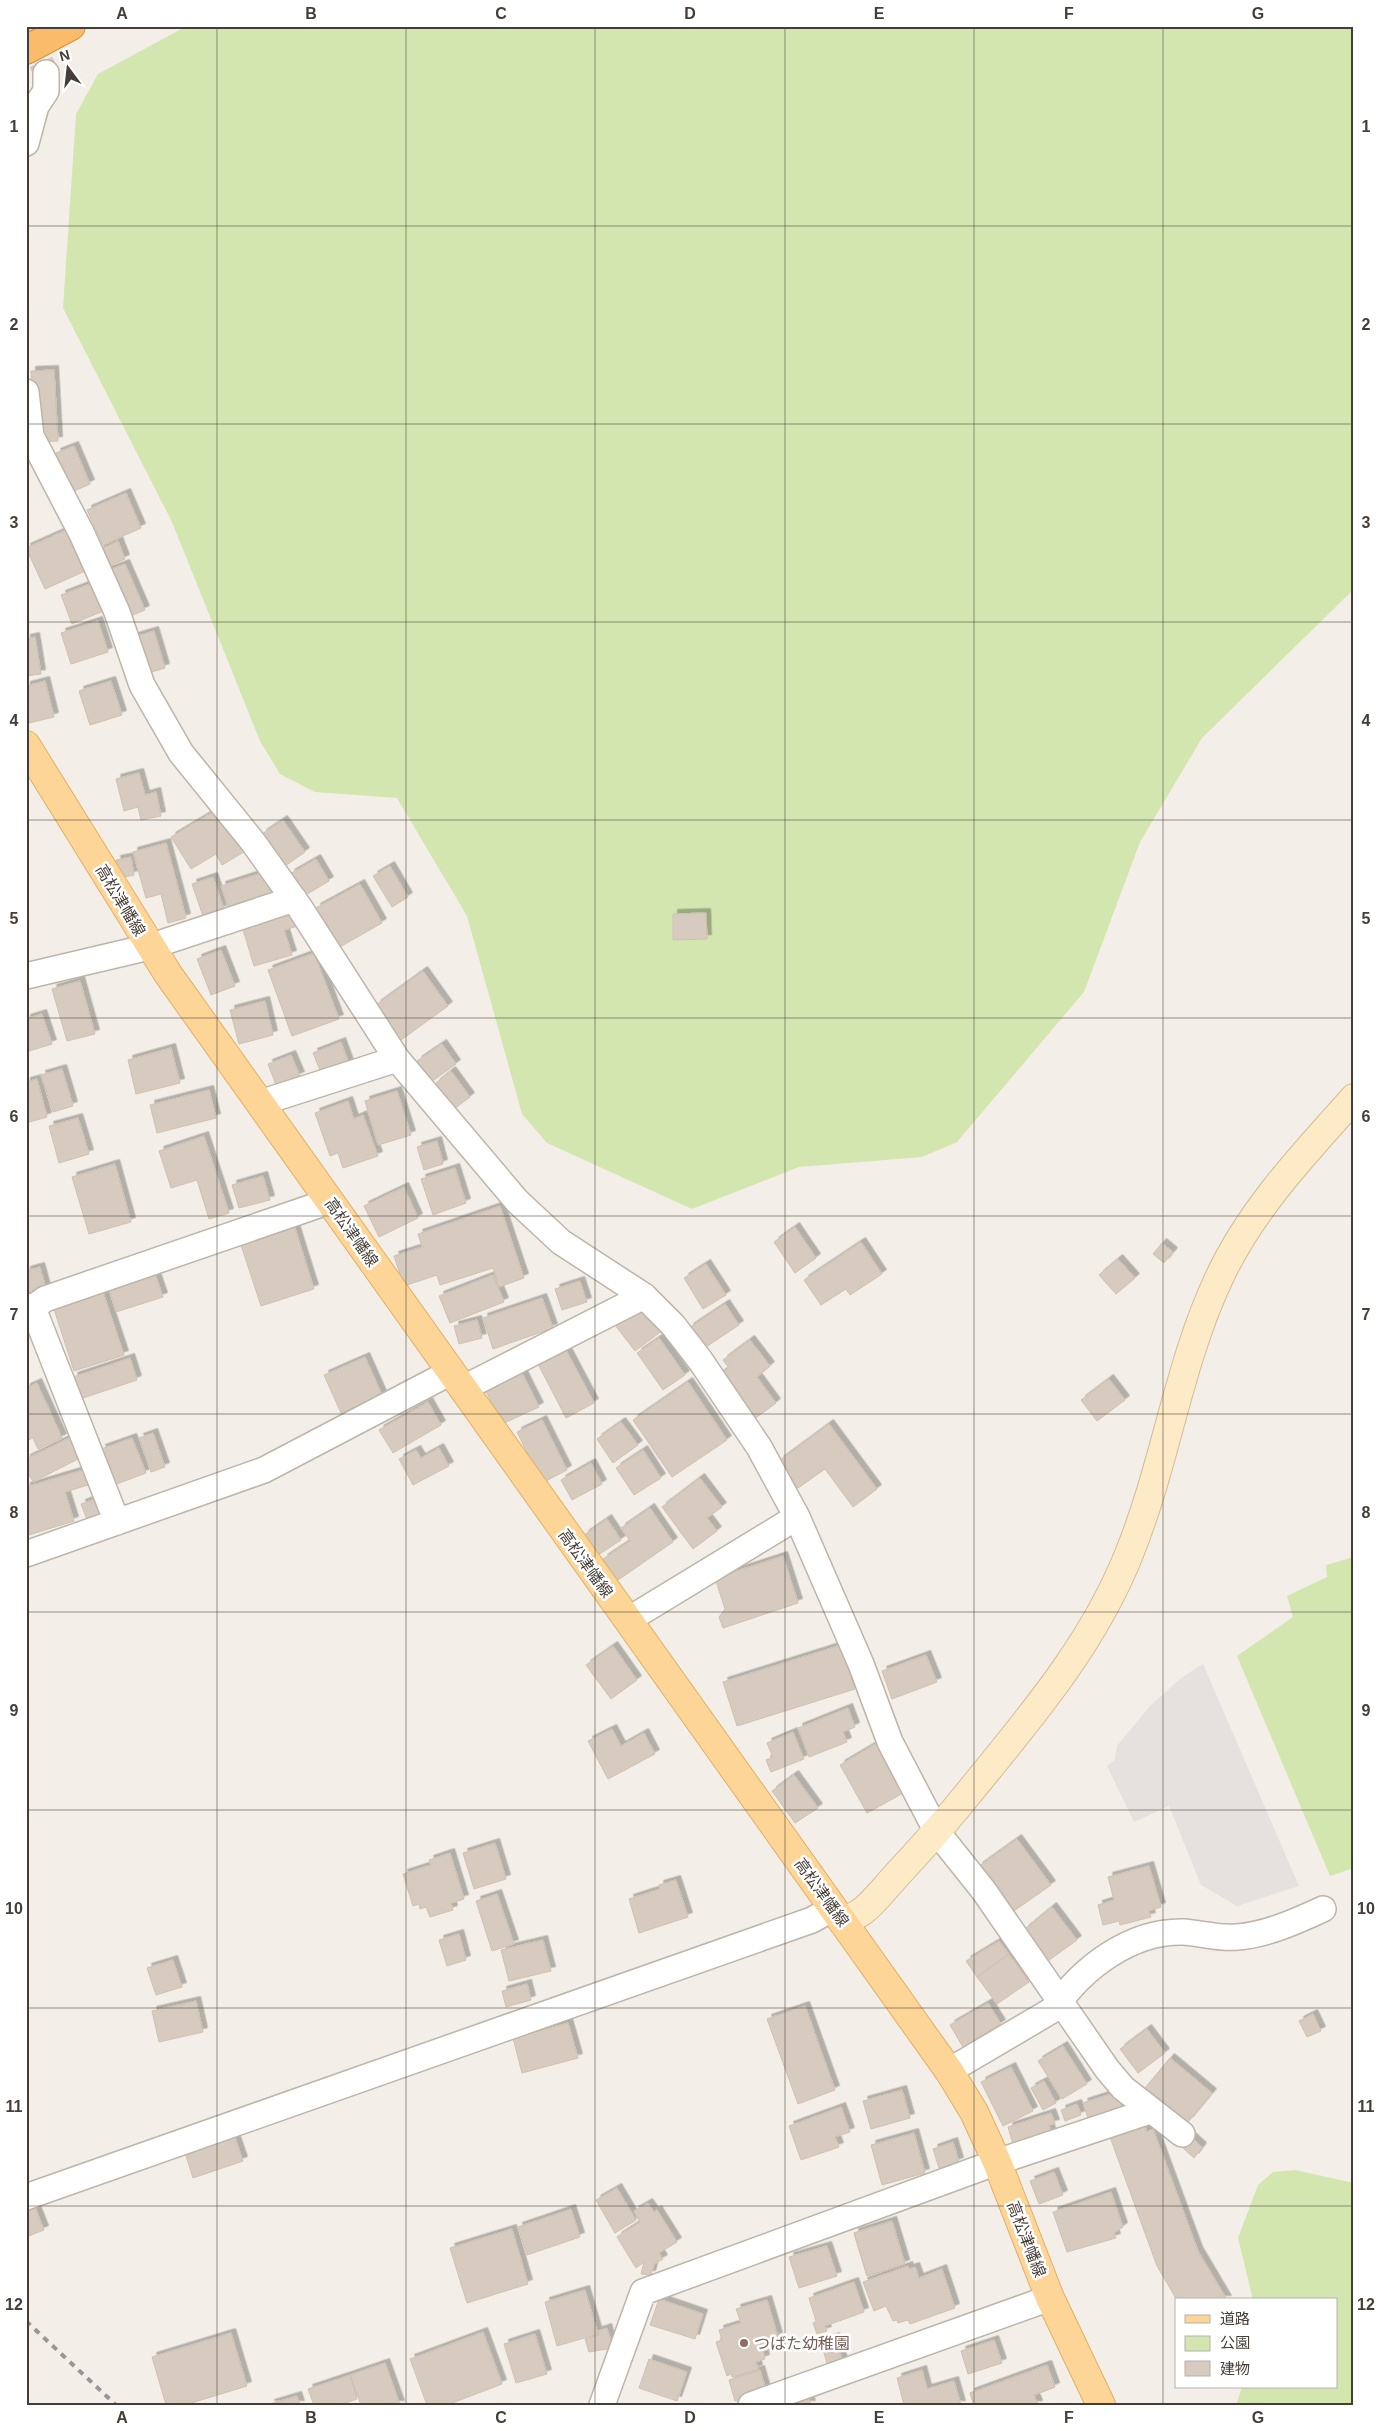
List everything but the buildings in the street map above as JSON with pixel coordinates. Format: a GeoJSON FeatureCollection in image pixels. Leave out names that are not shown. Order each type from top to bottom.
{"type":"FeatureCollection","features":[{"type":"Feature","properties":{"kind":"highway"},"geometry":{"type":"LineString","coordinates":[[26,50],[71,26]]}},
{"type":"Feature","properties":{"kind":"main road","name":"高松津幡線"},"geometry":{"type":"LineString","coordinates":[[26,745],[149,947],[949,2071],[974,2112],[997,2162],[1050,2298],[1101,2405]]}},
{"type":"Feature","properties":{"kind":"street"},"geometry":{"type":"LineString","coordinates":[[26,143],[31,108],[46,91],[46,74]]}},
{"type":"Feature","properties":{"kind":"street"},"geometry":{"type":"LineString","coordinates":[[27,398],[31,436],[82,534],[117,612],[142,685],[180,752],[253,842],[294,899],[397,1059],[517,1201],[561,1242],[644,1296],[673,1325],[700,1360],[759,1447],[797,1517],[861,1664],[890,1742],[938,1832],[984,1891],[1107,2069],[1123,2088],[1150,2111],[1182,2134]]}},
{"type":"Feature","properties":{"kind":"street"},"geometry":{"type":"LineString","coordinates":[[26,976],[149,947],[294,899]]}},
{"type":"Feature","properties":{"kind":"street"},"geometry":{"type":"LineString","coordinates":[[260,1103],[397,1059]]}},
{"type":"Feature","properties":{"kind":"street"},"geometry":{"type":"LineString","coordinates":[[26,2197],[803,1924],[864,1910],[938,1832],[1047,1697],[1111,1595],[1130,1553],[1151,1492],[1190,1353],[1204,1311],[1221,1273],[1264,1203],[1292,1168],[1354,1098]]}},
{"type":"Feature","properties":{"kind":"street"},"geometry":{"type":"LineString","coordinates":[[117,1522],[29,1309],[45,1299],[330,1201]]}},
{"type":"Feature","properties":{"kind":"street"},"geometry":{"type":"LineString","coordinates":[[26,1554],[264,1470],[644,1296]]}},
{"type":"Feature","properties":{"kind":"street"},"geometry":{"type":"LineString","coordinates":[[628,1620],[797,1517]]}},
{"type":"Feature","properties":{"kind":"street"},"geometry":{"type":"LineString","coordinates":[[949,2071],[1054,2009],[1101,1960],[1130,1943],[1162,1933],[1184,1932],[1236,1938],[1284,1925],[1323,1909]]}},
{"type":"Feature","properties":{"kind":"street"},"geometry":{"type":"LineString","coordinates":[[602,2405],[643,2292],[997,2162],[1150,2111]]}},
{"type":"Feature","properties":{"kind":"street"},"geometry":{"type":"LineString","coordinates":[[751,2405],[1050,2298]]}},
{"type":"Feature","properties":{"kind":"green space"},"geometry":{"type":"Polygon","coordinates":[[[187,26],[1354,26],[1354,589],[1202,738],[1140,842],[1084,992],[957,1142],[922,1157],[799,1167],[692,1209],[547,1143],[522,1114],[467,916],[397,798],[315,792],[280,774],[260,741],[172,522],[63,308],[76,114],[98,74],[187,26]]]}},
{"type":"Feature","properties":{"kind":"green space"},"geometry":{"type":"Polygon","coordinates":[[[1354,1557],[1354,1868],[1330,1876],[1237,1656],[1293,1617],[1287,1596],[1327,1577],[1326,1565],[1354,1557]]]}},
{"type":"Feature","properties":{"kind":"green space"},"geometry":{"type":"Polygon","coordinates":[[[1295,2170],[1354,2183],[1354,2405],[1236,2405],[1242,2388],[1338,2388],[1338,2298],[1253,2298],[1238,2238],[1258,2185],[1273,2172],[1295,2170]]]}},
{"type":"Feature","properties":{"kind":"shaded area"},"geometry":{"type":"Polygon","coordinates":[[[1203,1664],[1299,1886],[1237,1906],[1201,1885],[1169,1806],[1134,1822],[1107,1766],[1115,1760],[1117,1746],[1150,1706],[1181,1678],[1203,1664]]]}},
{"type":"Feature","properties":{"kind":"tunnel"},"geometry":{"type":"LineString","coordinates":[[26,28],[46,73]]}},
{"type":"Feature","properties":{"kind":"railway"},"geometry":{"type":"LineString","coordinates":[[26,2321],[116,2405]]}},
{"type":"Feature","properties":{"kind":"place","name":"つばた幼稚園"},"geometry":{"type":"Point","coordinates":[744,2343]}}]}
